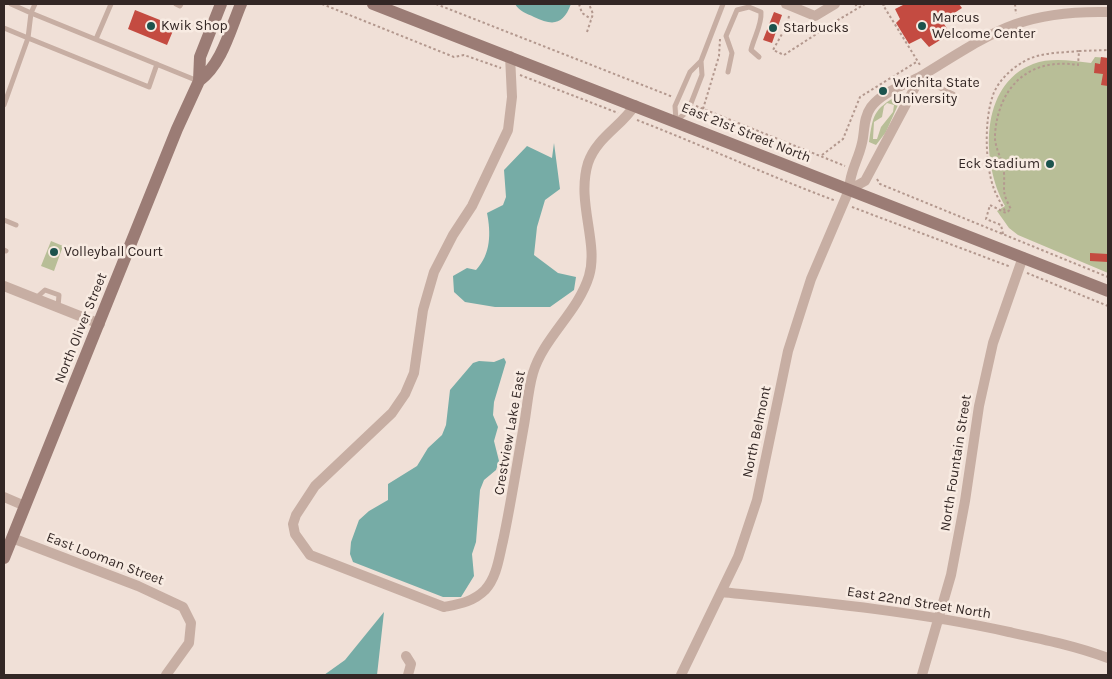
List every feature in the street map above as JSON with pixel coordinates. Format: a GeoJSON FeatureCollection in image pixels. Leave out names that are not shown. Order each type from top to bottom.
{"type":"FeatureCollection","features":[{"type":"Feature","properties":{"kind":"main road","name":"North Oliver Street"},"geometry":{"type":"LineString","coordinates":[[4,558],[100,324],[166,156],[199,82],[200,57],[221,4]]}},
{"type":"Feature","properties":{"kind":"main road","name":"North Oliver Street"},"geometry":{"type":"LineString","coordinates":[[199,82],[210,73],[216,64],[241,4]]}},
{"type":"Feature","properties":{"kind":"main road","name":"East 21st Street North"},"geometry":{"type":"LineString","coordinates":[[373,4],[1108,291]]}},
{"type":"Feature","properties":{"kind":"street"},"geometry":{"type":"LineString","coordinates":[[789,5],[815,16],[835,4]]}},
{"type":"Feature","properties":{"kind":"street"},"geometry":{"type":"LineString","coordinates":[[849,190],[852,168],[860,150],[866,118],[872,106],[883,97],[1000,29],[1028,18],[1055,9],[1070,8],[1108,12]]}},
{"type":"Feature","properties":{"kind":"street"},"geometry":{"type":"LineString","coordinates":[[509,71],[510,56]]}},
{"type":"Feature","properties":{"kind":"street","name":"Crestview Lake East"},"geometry":{"type":"LineString","coordinates":[[509,71],[512,97],[508,130],[472,206],[453,235],[434,272],[423,310],[414,372],[406,394],[392,412],[336,463],[315,486],[296,515],[293,524],[295,534],[310,555],[444,607],[465,603],[486,589],[496,570],[510,510],[532,375],[541,352],[580,297],[589,275],[591,251],[585,214],[584,187],[588,163],[600,141],[628,116],[634,105]]}},
{"type":"Feature","properties":{"kind":"street"},"geometry":{"type":"LineString","coordinates":[[849,190],[872,176],[921,76]]}},
{"type":"Feature","properties":{"kind":"street","name":"North Belmont"},"geometry":{"type":"LineString","coordinates":[[681,675],[738,558],[757,500],[788,351],[811,279],[849,190]]}},
{"type":"Feature","properties":{"kind":"street","name":"North Fountain Street"},"geometry":{"type":"LineString","coordinates":[[922,675],[940,619],[951,575],[965,501],[979,406],[995,338],[1023,257]]}},
{"type":"Feature","properties":{"kind":"street"},"geometry":{"type":"LineString","coordinates":[[4,286],[100,324]]}},
{"type":"Feature","properties":{"kind":"street"},"geometry":{"type":"LineString","coordinates":[[4,497],[25,506]]}},
{"type":"Feature","properties":{"kind":"street","name":"East Looman Street"},"geometry":{"type":"LineString","coordinates":[[12,538],[172,600],[185,609],[191,623],[189,643],[166,675]]}},
{"type":"Feature","properties":{"kind":"street","name":"East 22nd Street North"},"geometry":{"type":"LineString","coordinates":[[721,592],[829,603],[940,619],[1056,642],[1108,658]]}},
{"type":"Feature","properties":{"kind":"street"},"geometry":{"type":"LineString","coordinates":[[406,656],[411,664],[408,675]]}},
{"type":"Feature","properties":{"kind":"lane"},"geometry":{"type":"LineString","coordinates":[[11,4],[199,82]]}},
{"type":"Feature","properties":{"kind":"lane"},"geometry":{"type":"LineString","coordinates":[[4,105],[28,38],[31,13],[35,4]]}},
{"type":"Feature","properties":{"kind":"lane"},"geometry":{"type":"LineString","coordinates":[[96,39],[111,4]]}},
{"type":"Feature","properties":{"kind":"lane"},"geometry":{"type":"LineString","coordinates":[[176,4],[180,6],[181,4]]}},
{"type":"Feature","properties":{"kind":"lane"},"geometry":{"type":"LineString","coordinates":[[676,121],[675,106],[678,98],[690,72],[700,61],[723,4]]}},
{"type":"Feature","properties":{"kind":"lane"},"geometry":{"type":"LineString","coordinates":[[728,72],[732,53],[726,36],[737,10],[749,7],[761,12],[762,21],[754,37],[752,50],[759,57]]}},
{"type":"Feature","properties":{"kind":"lane"},"geometry":{"type":"LineString","coordinates":[[4,28],[149,86],[158,64]]}},
{"type":"Feature","properties":{"kind":"lane"},"geometry":{"type":"LineString","coordinates":[[676,121],[688,111],[691,104],[702,75],[700,61]]}},
{"type":"Feature","properties":{"kind":"lane"},"geometry":{"type":"LineString","coordinates":[[921,76],[929,83],[953,94]]}},
{"type":"Feature","properties":{"kind":"lane"},"geometry":{"type":"LineString","coordinates":[[4,220],[16,225]]}},
{"type":"Feature","properties":{"kind":"path"},"geometry":{"type":"LineString","coordinates":[[322,4],[454,57],[464,55],[628,116],[706,147],[768,176],[1108,306]]}},
{"type":"Feature","properties":{"kind":"path"},"geometry":{"type":"LineString","coordinates":[[436,4],[678,98]]}},
{"type":"Feature","properties":{"kind":"path"},"geometry":{"type":"LineString","coordinates":[[579,4],[582,13],[591,19]]}},
{"type":"Feature","properties":{"kind":"path"},"geometry":{"type":"LineString","coordinates":[[587,32],[593,14],[589,4]]}},
{"type":"Feature","properties":{"kind":"path"},"geometry":{"type":"LineString","coordinates":[[855,4],[858,8]]}},
{"type":"Feature","properties":{"kind":"path"},"geometry":{"type":"LineString","coordinates":[[833,23],[865,4]]}},
{"type":"Feature","properties":{"kind":"path"},"geometry":{"type":"LineString","coordinates":[[885,4],[883,5],[921,66],[925,63]]}},
{"type":"Feature","properties":{"kind":"path"},"geometry":{"type":"LineString","coordinates":[[1010,16],[1017,14],[1015,4]]}},
{"type":"Feature","properties":{"kind":"path"},"geometry":{"type":"LineString","coordinates":[[789,5],[787,25],[773,50],[784,55],[821,31],[815,16]]}},
{"type":"Feature","properties":{"kind":"path"},"geometry":{"type":"LineString","coordinates":[[703,109],[719,56],[719,41],[722,33]]}},
{"type":"Feature","properties":{"kind":"path"},"geometry":{"type":"LineString","coordinates":[[1006,213],[994,189],[987,158],[989,113],[993,94],[1004,76],[1024,61],[1046,54],[1108,50]]}},
{"type":"Feature","properties":{"kind":"path"},"geometry":{"type":"LineString","coordinates":[[1006,213],[1011,209],[1003,191],[1004,173],[995,137],[1001,102],[1015,83],[1028,72],[1054,63],[1078,65],[1079,51]]}},
{"type":"Feature","properties":{"kind":"path"},"geometry":{"type":"LineString","coordinates":[[691,104],[852,168]]}},
{"type":"Feature","properties":{"kind":"path"},"geometry":{"type":"LineString","coordinates":[[872,176],[880,184],[1108,277]]}},
{"type":"Feature","properties":{"kind":"path"},"geometry":{"type":"LineString","coordinates":[[1003,234],[1002,225],[986,218],[990,205],[1006,213]]}},
{"type":"Feature","properties":{"kind":"green space","name":"Eck Stadium"},"geometry":{"type":"Polygon","coordinates":[[[1095,57],[1108,58],[1108,273],[1018,235],[1009,228],[997,211],[1005,206],[997,188],[989,148],[990,127],[994,107],[1002,89],[1015,74],[1040,62],[1062,60],[1091,63],[1095,57]]]}},
{"type":"Feature","properties":{"kind":"green space"},"geometry":{"type":"Polygon","coordinates":[[[898,95],[901,98],[886,132],[876,145],[869,142],[873,119],[879,109],[883,105],[898,95]],[[887,103],[884,106],[882,117],[874,122],[873,139],[877,139],[881,127],[893,112],[894,105],[887,103]]]}},
{"type":"Feature","properties":{"kind":"green space","name":"Volleyball Court"},"geometry":{"type":"Polygon","coordinates":[[[51,241],[63,246],[54,271],[41,266],[51,241]]]}},
{"type":"Feature","properties":{"kind":"water"},"geometry":{"type":"Polygon","coordinates":[[[515,4],[571,4],[561,20],[547,22],[526,13],[515,4]]]}},
{"type":"Feature","properties":{"kind":"water"},"geometry":{"type":"Polygon","coordinates":[[[554,143],[560,189],[545,200],[537,227],[534,255],[558,273],[576,277],[574,290],[550,307],[495,307],[465,302],[454,292],[453,276],[467,268],[476,270],[485,257],[489,243],[487,213],[503,205],[506,197],[504,170],[527,146],[552,158],[554,143]]]}},
{"type":"Feature","properties":{"kind":"water"},"geometry":{"type":"Polygon","coordinates":[[[504,358],[506,362],[494,402],[493,415],[498,427],[494,441],[499,461],[496,470],[484,480],[480,490],[476,542],[472,554],[474,576],[461,597],[443,597],[353,562],[350,554],[351,542],[359,520],[369,511],[388,500],[388,484],[417,466],[428,448],[442,435],[446,425],[450,390],[473,363],[479,361],[494,362],[504,358]]]}},
{"type":"Feature","properties":{"kind":"water"},"geometry":{"type":"Polygon","coordinates":[[[384,612],[377,675],[324,675],[345,660],[384,612]]]}},
{"type":"Feature","properties":{"kind":"building","name":"Marcus Welcome Center"},"geometry":{"type":"Polygon","coordinates":[[[905,4],[959,4],[962,8],[942,21],[948,30],[942,33],[945,37],[929,47],[921,38],[909,44],[896,23],[900,19],[895,9],[905,4]]]}},
{"type":"Feature","properties":{"kind":"building"},"geometry":{"type":"Polygon","coordinates":[[[135,10],[175,26],[167,45],[128,29],[135,10]]]}},
{"type":"Feature","properties":{"kind":"building","name":"Starbucks"},"geometry":{"type":"Polygon","coordinates":[[[774,12],[782,15],[772,43],[763,40],[774,12]]]}},
{"type":"Feature","properties":{"kind":"building"},"geometry":{"type":"Polygon","coordinates":[[[1101,57],[1108,58],[1108,86],[1101,85],[1103,74],[1094,73],[1095,63],[1100,64],[1101,57]]]}},
{"type":"Feature","properties":{"kind":"building"},"geometry":{"type":"Polygon","coordinates":[[[1090,253],[1108,254],[1108,262],[1090,261],[1090,253]]]}},
{"type":"Feature","properties":{"kind":"place","name":"Kwik Shop"},"geometry":{"type":"Point","coordinates":[151,26]}},
{"type":"Feature","properties":{"kind":"place","name":"Marcus Welcome Center"},"geometry":{"type":"Point","coordinates":[922,26]}},
{"type":"Feature","properties":{"kind":"place","name":"Starbucks"},"geometry":{"type":"Point","coordinates":[773,28]}},
{"type":"Feature","properties":{"kind":"place","name":"Wichita State University"},"geometry":{"type":"Point","coordinates":[883,91]}},
{"type":"Feature","properties":{"kind":"place","name":"Eck Stadium"},"geometry":{"type":"Point","coordinates":[1050,164]}},
{"type":"Feature","properties":{"kind":"place","name":"Volleyball Court"},"geometry":{"type":"Point","coordinates":[54,252]}}]}
